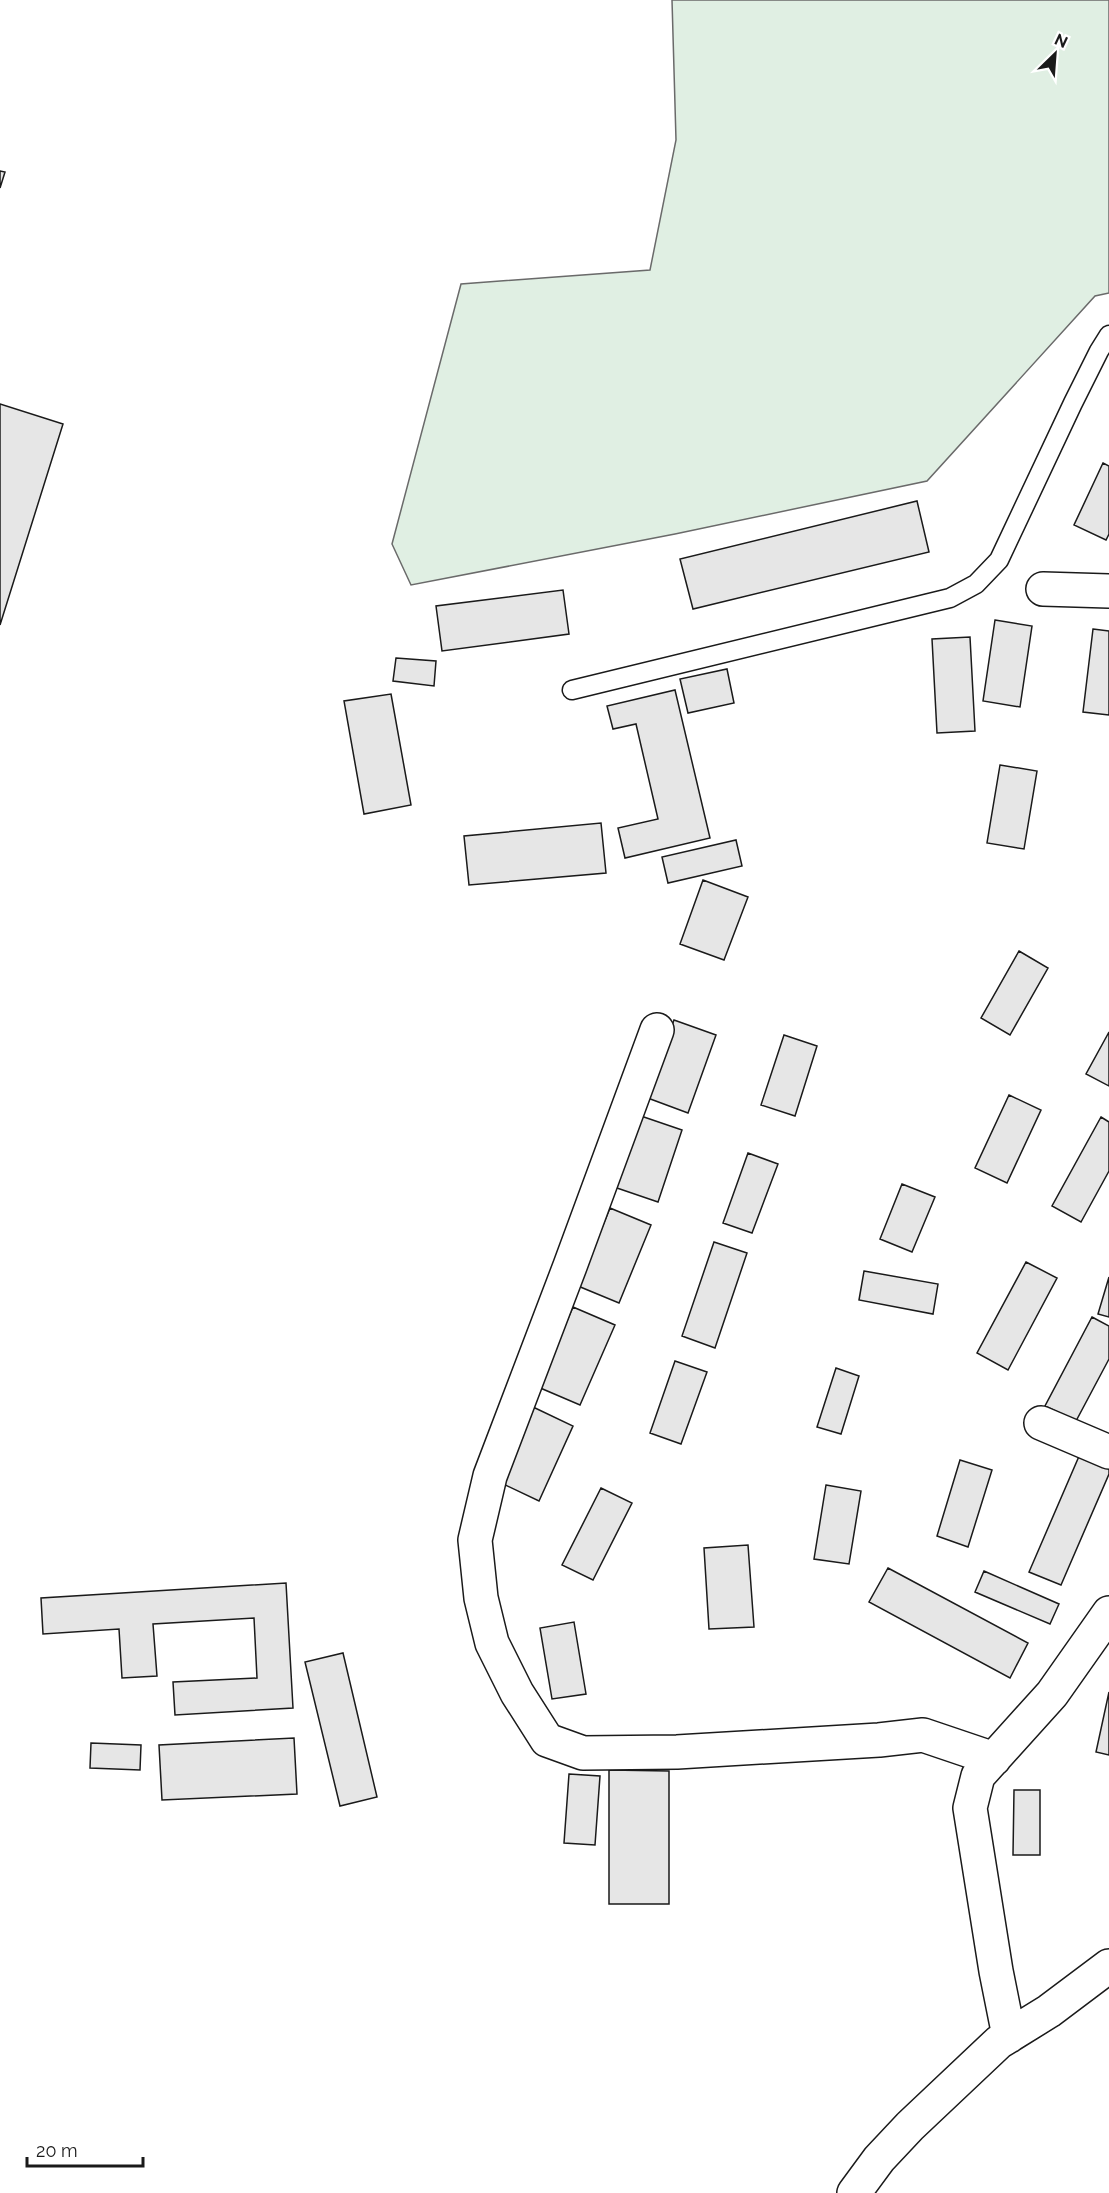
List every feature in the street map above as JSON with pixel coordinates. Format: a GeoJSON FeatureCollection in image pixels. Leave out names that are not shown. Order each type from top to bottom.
{"type":"FeatureCollection","features":[{"type":"Feature","properties":{"kind":"street"},"geometry":{"type":"LineString","coordinates":[[1043,589],[1109,591]]}},
{"type":"Feature","properties":{"kind":"street"},"geometry":{"type":"LineString","coordinates":[[657,1030],[490,1476],[475,1540],[481,1598],[492,1643],[517,1693],[546,1740],[583,1753],[677,1752],[879,1740],[923,1735],[994,1759]]}},
{"type":"Feature","properties":{"kind":"street"},"geometry":{"type":"LineString","coordinates":[[1041,1423],[1109,1452]]}},
{"type":"Feature","properties":{"kind":"street"},"geometry":{"type":"LineString","coordinates":[[1009,2036],[996,1971],[970,1808],[978,1776],[1052,1695],[1109,1613]]}},
{"type":"Feature","properties":{"kind":"street"},"geometry":{"type":"LineString","coordinates":[[854,2193],[879,2159],[910,2126],[999,2042],[1049,2011],[1109,1966]]}},
{"type":"Feature","properties":{"kind":"lane"},"geometry":{"type":"LineString","coordinates":[[572,690],[950,598],[976,584],[999,560],[1073,403],[1109,335]]}},
{"type":"Feature","properties":{"kind":"green space"},"geometry":{"type":"Polygon","coordinates":[[[672,0],[1109,0],[1109,293],[1095,296],[927,481],[675,534],[411,585],[392,544],[461,284],[650,270],[676,140],[672,0]]]}},
{"type":"Feature","properties":{"kind":"building"},"geometry":{"type":"Polygon","coordinates":[[[0,171],[5,172],[0,188],[0,171]]]}},
{"type":"Feature","properties":{"kind":"building"},"geometry":{"type":"Polygon","coordinates":[[[0,404],[63,424],[0,625],[0,404]]]}},
{"type":"Feature","properties":{"kind":"building"},"geometry":{"type":"Polygon","coordinates":[[[1103,463],[1109,466],[1109,534],[1106,540],[1074,525],[1103,463]]]}},
{"type":"Feature","properties":{"kind":"building"},"geometry":{"type":"Polygon","coordinates":[[[917,501],[929,552],[693,609],[680,559],[917,501]]]}},
{"type":"Feature","properties":{"kind":"building"},"geometry":{"type":"Polygon","coordinates":[[[563,590],[569,634],[442,651],[436,606],[563,590]]]}},
{"type":"Feature","properties":{"kind":"building"},"geometry":{"type":"Polygon","coordinates":[[[995,620],[1032,626],[1020,707],[983,701],[995,620]]]}},
{"type":"Feature","properties":{"kind":"building"},"geometry":{"type":"Polygon","coordinates":[[[1093,629],[1109,631],[1109,715],[1083,712],[1093,629]]]}},
{"type":"Feature","properties":{"kind":"building"},"geometry":{"type":"Polygon","coordinates":[[[970,637],[975,731],[937,733],[932,639],[970,637]]]}},
{"type":"Feature","properties":{"kind":"building"},"geometry":{"type":"Polygon","coordinates":[[[396,658],[436,661],[434,686],[393,681],[396,658]]]}},
{"type":"Feature","properties":{"kind":"building"},"geometry":{"type":"Polygon","coordinates":[[[727,669],[734,703],[688,713],[680,679],[727,669]]]}},
{"type":"Feature","properties":{"kind":"building"},"geometry":{"type":"Polygon","coordinates":[[[675,690],[710,838],[625,858],[618,828],[658,819],[636,724],[613,729],[607,706],[675,690]]]}},
{"type":"Feature","properties":{"kind":"building"},"geometry":{"type":"Polygon","coordinates":[[[391,694],[411,805],[364,814],[344,701],[391,694]]]}},
{"type":"Feature","properties":{"kind":"building"},"geometry":{"type":"Polygon","coordinates":[[[1000,765],[1037,771],[1024,849],[987,843],[1000,765]]]}},
{"type":"Feature","properties":{"kind":"building"},"geometry":{"type":"Polygon","coordinates":[[[601,823],[606,873],[469,885],[464,836],[601,823]]]}},
{"type":"Feature","properties":{"kind":"building"},"geometry":{"type":"Polygon","coordinates":[[[736,840],[742,866],[668,883],[662,857],[736,840]]]}},
{"type":"Feature","properties":{"kind":"building"},"geometry":{"type":"Polygon","coordinates":[[[703,880],[748,897],[724,960],[680,944],[703,880]]]}},
{"type":"Feature","properties":{"kind":"building"},"geometry":{"type":"Polygon","coordinates":[[[1019,951],[1048,968],[1010,1035],[981,1018],[1019,951]]]}},
{"type":"Feature","properties":{"kind":"building"},"geometry":{"type":"Polygon","coordinates":[[[674,1020],[716,1035],[688,1113],[645,1097],[674,1020]]]}},
{"type":"Feature","properties":{"kind":"building"},"geometry":{"type":"Polygon","coordinates":[[[1109,1032],[1109,1086],[1086,1074],[1109,1032]]]}},
{"type":"Feature","properties":{"kind":"building"},"geometry":{"type":"Polygon","coordinates":[[[784,1035],[817,1046],[795,1116],[761,1105],[784,1035]]]}},
{"type":"Feature","properties":{"kind":"building"},"geometry":{"type":"Polygon","coordinates":[[[1009,1095],[1041,1110],[1007,1183],[975,1168],[1009,1095]]]}},
{"type":"Feature","properties":{"kind":"building"},"geometry":{"type":"Polygon","coordinates":[[[638,1115],[682,1130],[658,1202],[614,1187],[638,1115]]]}},
{"type":"Feature","properties":{"kind":"building"},"geometry":{"type":"Polygon","coordinates":[[[1101,1117],[1109,1122],[1109,1171],[1081,1222],[1052,1206],[1101,1117]]]}},
{"type":"Feature","properties":{"kind":"building"},"geometry":{"type":"Polygon","coordinates":[[[748,1153],[778,1164],[752,1233],[723,1223],[748,1153]]]}},
{"type":"Feature","properties":{"kind":"building"},"geometry":{"type":"Polygon","coordinates":[[[902,1184],[935,1197],[912,1252],[880,1239],[902,1184]]]}},
{"type":"Feature","properties":{"kind":"building"},"geometry":{"type":"Polygon","coordinates":[[[610,1208],[651,1225],[619,1303],[578,1286],[610,1208]]]}},
{"type":"Feature","properties":{"kind":"building"},"geometry":{"type":"Polygon","coordinates":[[[714,1242],[747,1253],[715,1348],[682,1336],[714,1242]]]}},
{"type":"Feature","properties":{"kind":"building"},"geometry":{"type":"Polygon","coordinates":[[[1026,1262],[1057,1278],[1008,1370],[977,1353],[1026,1262]]]}},
{"type":"Feature","properties":{"kind":"building"},"geometry":{"type":"Polygon","coordinates":[[[864,1271],[938,1284],[933,1314],[859,1300],[864,1271]]]}},
{"type":"Feature","properties":{"kind":"building"},"geometry":{"type":"Polygon","coordinates":[[[1109,1277],[1109,1317],[1098,1314],[1109,1277]]]}},
{"type":"Feature","properties":{"kind":"building"},"geometry":{"type":"Polygon","coordinates":[[[573,1307],[615,1325],[580,1405],[538,1387],[573,1307]]]}},
{"type":"Feature","properties":{"kind":"building"},"geometry":{"type":"Polygon","coordinates":[[[1092,1317],[1109,1326],[1109,1359],[1076,1421],[1045,1406],[1092,1317]]]}},
{"type":"Feature","properties":{"kind":"building"},"geometry":{"type":"Polygon","coordinates":[[[675,1361],[707,1372],[681,1444],[650,1433],[675,1361]]]}},
{"type":"Feature","properties":{"kind":"building"},"geometry":{"type":"Polygon","coordinates":[[[836,1368],[859,1376],[841,1434],[817,1427],[836,1368]]]}},
{"type":"Feature","properties":{"kind":"building"},"geometry":{"type":"Polygon","coordinates":[[[533,1407],[573,1426],[539,1501],[499,1482],[533,1407]]]}},
{"type":"Feature","properties":{"kind":"building"},"geometry":{"type":"Polygon","coordinates":[[[1080,1454],[1109,1466],[1109,1474],[1061,1585],[1029,1572],[1080,1454]]]}},
{"type":"Feature","properties":{"kind":"building"},"geometry":{"type":"Polygon","coordinates":[[[960,1460],[992,1470],[968,1547],[937,1536],[960,1460]]]}},
{"type":"Feature","properties":{"kind":"building"},"geometry":{"type":"Polygon","coordinates":[[[826,1485],[861,1491],[849,1564],[814,1559],[826,1485]]]}},
{"type":"Feature","properties":{"kind":"building"},"geometry":{"type":"Polygon","coordinates":[[[601,1488],[632,1503],[593,1580],[562,1565],[601,1488]]]}},
{"type":"Feature","properties":{"kind":"building"},"geometry":{"type":"Polygon","coordinates":[[[748,1545],[754,1627],[709,1629],[704,1548],[748,1545]]]}},
{"type":"Feature","properties":{"kind":"building"},"geometry":{"type":"Polygon","coordinates":[[[888,1568],[1028,1643],[1010,1678],[869,1602],[888,1568]]]}},
{"type":"Feature","properties":{"kind":"building"},"geometry":{"type":"Polygon","coordinates":[[[984,1571],[1059,1604],[1050,1624],[975,1592],[984,1571]]]}},
{"type":"Feature","properties":{"kind":"building"},"geometry":{"type":"Polygon","coordinates":[[[286,1583],[293,1708],[175,1715],[173,1682],[257,1678],[254,1618],[153,1624],[157,1676],[122,1678],[119,1629],[43,1634],[41,1598],[286,1583]]]}},
{"type":"Feature","properties":{"kind":"building"},"geometry":{"type":"Polygon","coordinates":[[[574,1622],[586,1694],[552,1699],[540,1628],[574,1622]]]}},
{"type":"Feature","properties":{"kind":"building"},"geometry":{"type":"Polygon","coordinates":[[[343,1653],[377,1797],[340,1806],[305,1662],[343,1653]]]}},
{"type":"Feature","properties":{"kind":"building"},"geometry":{"type":"Polygon","coordinates":[[[1109,1692],[1109,1755],[1096,1752],[1109,1692]]]}},
{"type":"Feature","properties":{"kind":"building"},"geometry":{"type":"Polygon","coordinates":[[[294,1738],[297,1794],[162,1800],[159,1745],[294,1738]]]}},
{"type":"Feature","properties":{"kind":"building"},"geometry":{"type":"Polygon","coordinates":[[[91,1743],[141,1745],[140,1770],[90,1768],[91,1743]]]}},
{"type":"Feature","properties":{"kind":"building"},"geometry":{"type":"Polygon","coordinates":[[[609,1770],[669,1771],[669,1904],[609,1904],[609,1770]]]}},
{"type":"Feature","properties":{"kind":"building"},"geometry":{"type":"Polygon","coordinates":[[[569,1774],[600,1776],[595,1845],[564,1843],[569,1774]]]}},
{"type":"Feature","properties":{"kind":"building"},"geometry":{"type":"Polygon","coordinates":[[[1014,1790],[1040,1790],[1040,1855],[1013,1855],[1014,1790]]]}}]}
